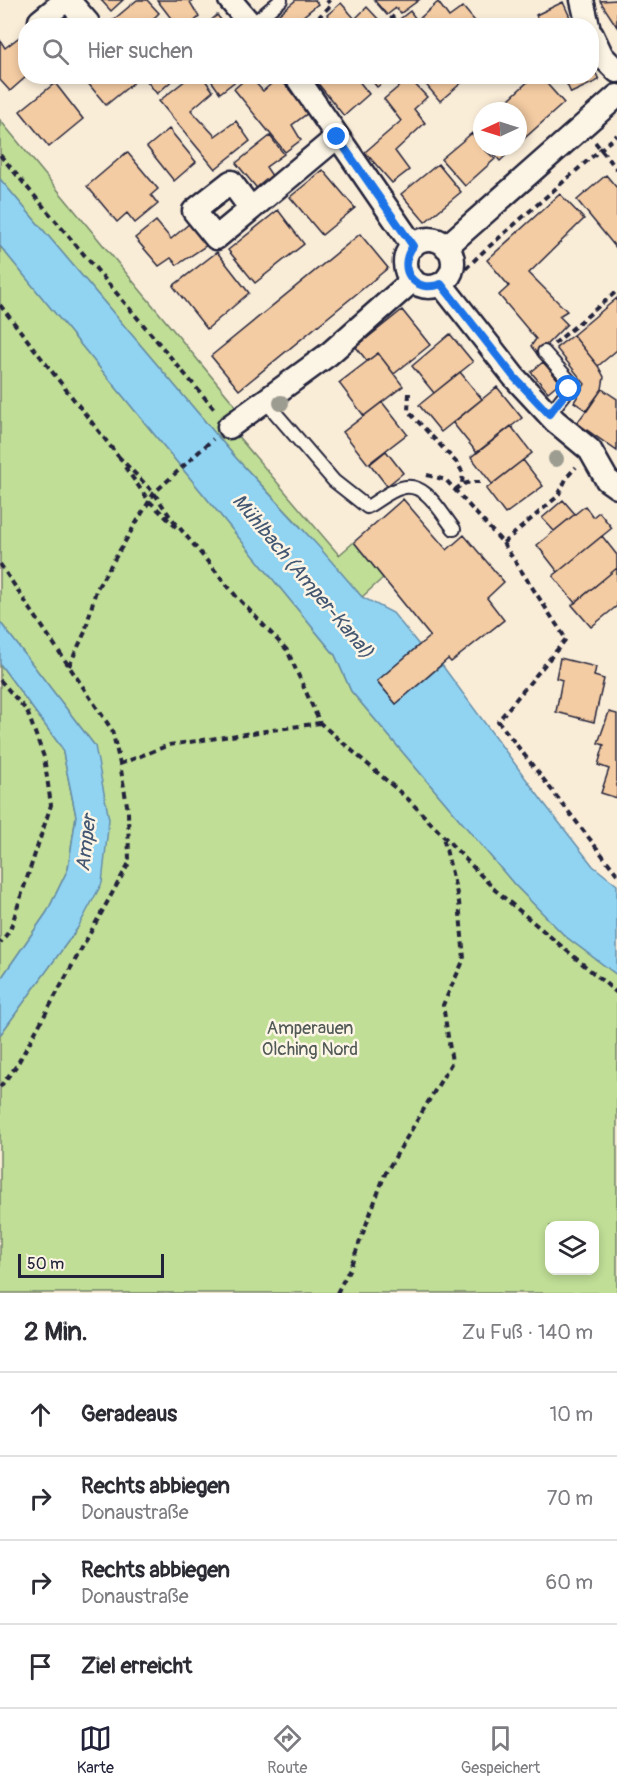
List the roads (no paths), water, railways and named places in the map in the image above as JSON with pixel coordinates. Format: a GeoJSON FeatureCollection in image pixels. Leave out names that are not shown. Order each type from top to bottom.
{"type":"FeatureCollection","features":[{"type":"Feature","properties":{"kind":"street"},"geometry":{"type":"LineString","coordinates":[[44,18],[67,0],[83,18]]}},
{"type":"Feature","properties":{"kind":"street"},"geometry":{"type":"LineString","coordinates":[[230,0],[245,18]]}},
{"type":"Feature","properties":{"kind":"street"},"geometry":{"type":"LineString","coordinates":[[582,0],[586,18]]}},
{"type":"Feature","properties":{"kind":"street"},"geometry":{"type":"LineString","coordinates":[[599,50],[617,71]]}},
{"type":"Feature","properties":{"kind":"street"},"geometry":{"type":"LineString","coordinates":[[302,84],[413,246]]}},
{"type":"Feature","properties":{"kind":"street"},"geometry":{"type":"LineString","coordinates":[[446,247],[617,96]]}},
{"type":"Feature","properties":{"kind":"street"},"geometry":{"type":"LineString","coordinates":[[251,209],[337,137]]}},
{"type":"Feature","properties":{"kind":"street"},"geometry":{"type":"LineString","coordinates":[[423,240],[432,240],[446,247],[453,259],[452,269],[443,286],[427,287],[413,280],[407,272],[408,253],[413,246],[423,240]]}},
{"type":"Feature","properties":{"kind":"street"},"geometry":{"type":"LineString","coordinates":[[225,430],[329,354],[413,280]]}},
{"type":"Feature","properties":{"kind":"street"},"geometry":{"type":"LineString","coordinates":[[443,286],[514,377],[549,414],[590,450],[607,480],[617,487]]}},
{"type":"Feature","properties":{"kind":"lane"},"geometry":{"type":"LineString","coordinates":[[259,18],[280,0]]}},
{"type":"Feature","properties":{"kind":"lane"},"geometry":{"type":"LineString","coordinates":[[544,352],[569,380],[569,389],[549,414]]}},
{"type":"Feature","properties":{"kind":"lane"},"geometry":{"type":"LineString","coordinates":[[266,402],[334,481],[367,507],[400,488],[414,487],[427,495],[454,529]]}},
{"type":"Feature","properties":{"kind":"water","name":"Mühlbach (Amper-Kanal)"},"geometry":{"type":"Polygon","coordinates":[[[0,179],[236,458],[362,597],[393,613],[419,645],[377,681],[396,704],[442,665],[593,866],[617,885],[617,975],[565,936],[514,884],[351,691],[335,655],[0,246],[0,179]]]}},
{"type":"Feature","properties":{"kind":"water","name":"Amper"},"geometry":{"type":"Polygon","coordinates":[[[0,622],[95,746],[109,819],[102,883],[77,929],[0,1035],[0,980],[47,912],[68,869],[76,816],[62,748],[0,664],[0,622]]]}},
{"type":"Feature","properties":{"kind":"park label","name":"Amperauen Olching Nord"},"geometry":{"type":"Point","coordinates":[310,1038]}}]}
